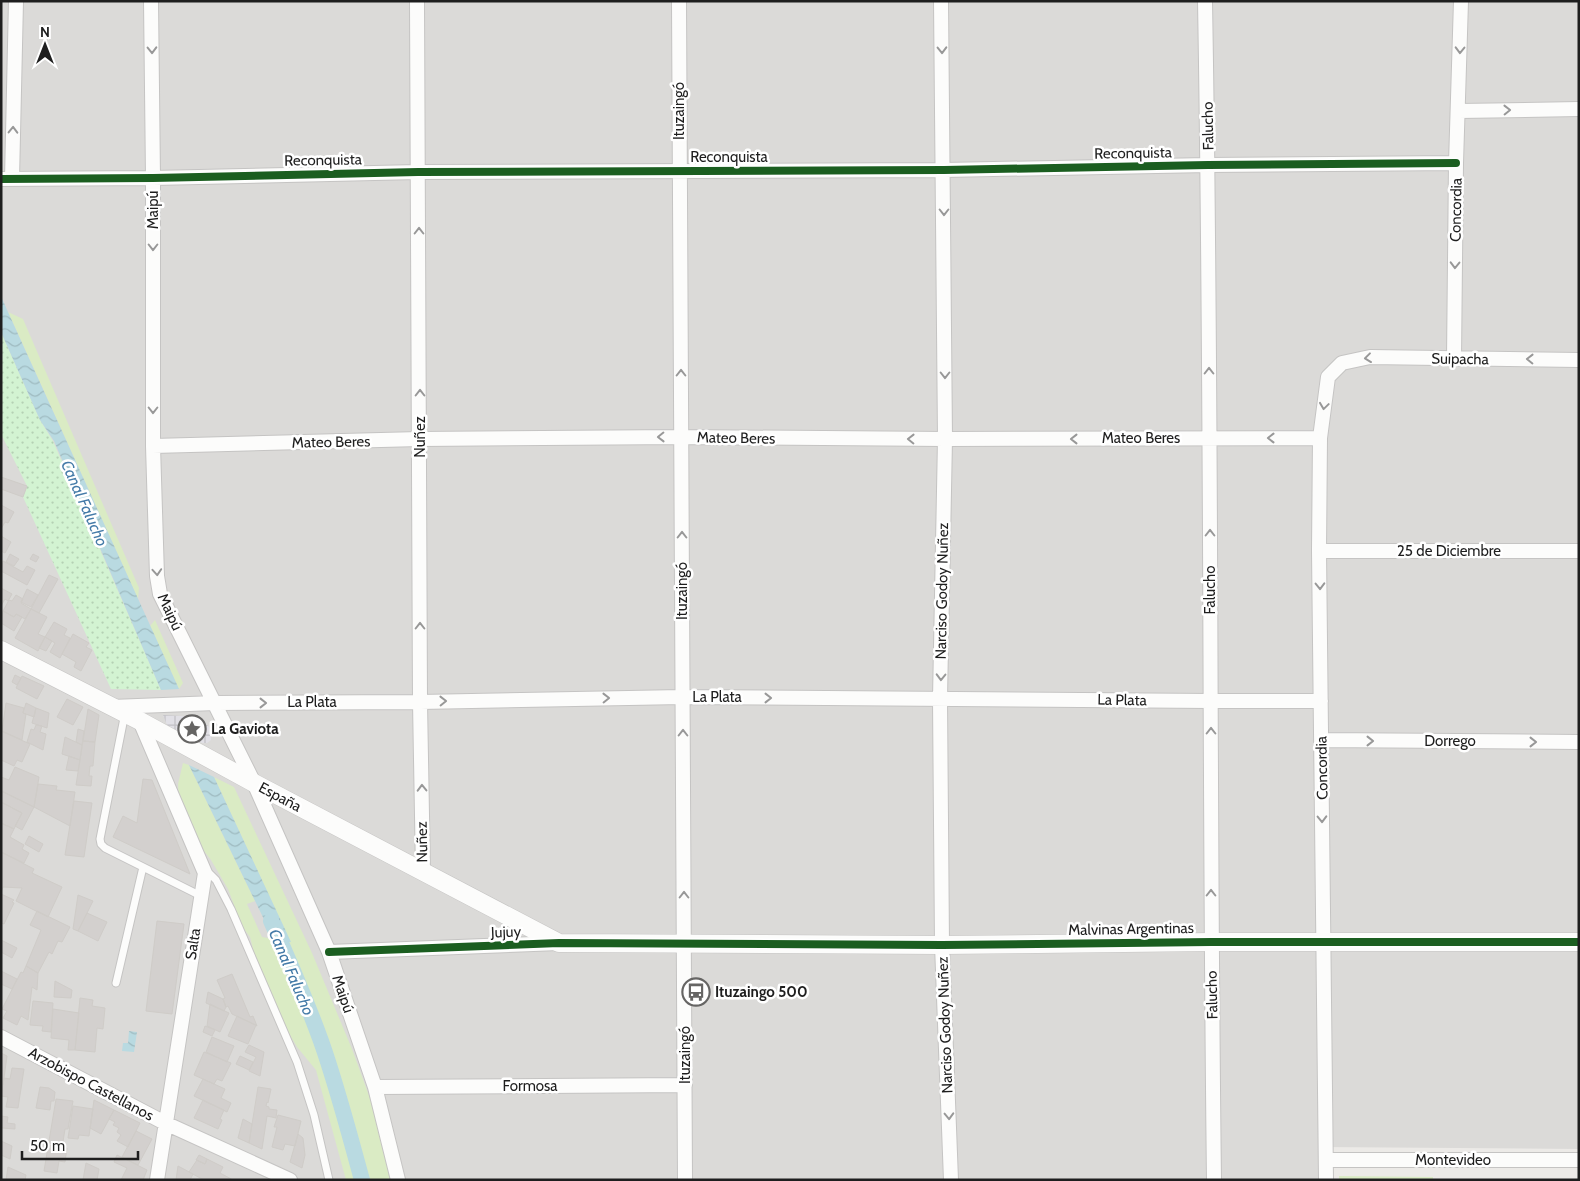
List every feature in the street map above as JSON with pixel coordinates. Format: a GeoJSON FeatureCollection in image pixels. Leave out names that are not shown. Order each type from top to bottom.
{"type":"FeatureCollection","features":[{"type":"Feature","properties":{"kind":"street"},"geometry":{"type":"LineString","coordinates":[[6,179],[16,1]]}},
{"type":"Feature","properties":{"kind":"street","name":"Maipú"},"geometry":{"type":"LineString","coordinates":[[151,1],[153,178],[152,446],[157,576],[160,594],[254,783],[329,952],[375,1087],[398,1180]]}},
{"type":"Feature","properties":{"kind":"street","name":"Nuñez"},"geometry":{"type":"LineString","coordinates":[[417,1],[420,702],[423,872]]}},
{"type":"Feature","properties":{"kind":"street","name":"Ituzaingó"},"geometry":{"type":"LineString","coordinates":[[679,1],[685,1180]]}},
{"type":"Feature","properties":{"kind":"street","name":"Narciso Godoy Nuñez"},"geometry":{"type":"LineString","coordinates":[[941,1],[945,440],[940,698],[942,945],[951,1180]]}},
{"type":"Feature","properties":{"kind":"street","name":"Falucho"},"geometry":{"type":"LineString","coordinates":[[1205,1],[1208,165],[1211,942],[1214,1180]]}},
{"type":"Feature","properties":{"kind":"street","name":"Concordia"},"geometry":{"type":"LineString","coordinates":[[1454,359],[1456,163],[1461,1]]}},
{"type":"Feature","properties":{"kind":"street"},"geometry":{"type":"LineString","coordinates":[[1459,111],[1579,109]]}},
{"type":"Feature","properties":{"kind":"street","name":"Reconquista"},"geometry":{"type":"LineString","coordinates":[[6,179],[418,172],[944,170],[1456,163]]}},
{"type":"Feature","properties":{"kind":"street","name":"Suipacha"},"geometry":{"type":"LineString","coordinates":[[1342,363],[1370,357],[1579,360]]}},
{"type":"Feature","properties":{"kind":"street","name":"Concordia"},"geometry":{"type":"LineString","coordinates":[[1326,1180],[1319,551],[1320,438],[1328,377],[1342,363]]}},
{"type":"Feature","properties":{"kind":"street","name":"Mateo Beres"},"geometry":{"type":"LineString","coordinates":[[152,446],[681,437],[945,440],[1320,438]]}},
{"type":"Feature","properties":{"kind":"street","name":"25 de Diciembre"},"geometry":{"type":"LineString","coordinates":[[1319,551],[1579,551]]}},
{"type":"Feature","properties":{"kind":"street","name":"España"},"geometry":{"type":"LineString","coordinates":[[1,650],[126,713],[254,783],[559,944]]}},
{"type":"Feature","properties":{"kind":"street","name":"La Plata"},"geometry":{"type":"LineString","coordinates":[[126,713],[215,703],[420,702],[682,697],[1321,701]]}},
{"type":"Feature","properties":{"kind":"street"},"geometry":{"type":"LineString","coordinates":[[126,713],[205,873]]}},
{"type":"Feature","properties":{"kind":"street","name":"Dorrego"},"geometry":{"type":"LineString","coordinates":[[1321,740],[1579,742]]}},
{"type":"Feature","properties":{"kind":"street","name":"Salta"},"geometry":{"type":"LineString","coordinates":[[158,1180],[205,873]]}},
{"type":"Feature","properties":{"kind":"street","name":"Malvinas Argentinas"},"geometry":{"type":"LineString","coordinates":[[684,944],[942,945],[1211,942],[1579,942]]}},
{"type":"Feature","properties":{"kind":"street","name":"Jujuy"},"geometry":{"type":"LineString","coordinates":[[329,952],[559,944],[684,944]]}},
{"type":"Feature","properties":{"kind":"street","name":"Arzobispo Castellanos"},"geometry":{"type":"LineString","coordinates":[[1,1037],[166,1123],[290,1180]]}},
{"type":"Feature","properties":{"kind":"street","name":"Formosa"},"geometry":{"type":"LineString","coordinates":[[375,1087],[685,1085]]}},
{"type":"Feature","properties":{"kind":"street","name":"Montevideo"},"geometry":{"type":"LineString","coordinates":[[1326,1160],[1579,1160]]}},
{"type":"Feature","properties":{"kind":"lane"},"geometry":{"type":"LineString","coordinates":[[126,713],[100,839],[101,844],[105,848],[201,896]]}},
{"type":"Feature","properties":{"kind":"lane"},"geometry":{"type":"LineString","coordinates":[[116,983],[143,867]]}},
{"type":"Feature","properties":{"kind":"lane"},"geometry":{"type":"LineString","coordinates":[[205,873],[210,874],[216,880],[231,909],[297,1062],[314,1115],[329,1180]]}},
{"type":"Feature","properties":{"kind":"shaded area"},"geometry":{"type":"Polygon","coordinates":[[[1,1],[1579,1],[1579,1149],[1321,1147],[1321,1180],[1,1180],[1,1]]]}},
{"type":"Feature","properties":{"kind":"shaded area"},"geometry":{"type":"Polygon","coordinates":[[[163,715],[199,717],[209,727],[211,740],[207,743],[202,743],[172,729],[167,725],[163,715]]]}},
{"type":"Feature","properties":{"kind":"green space"},"geometry":{"type":"Polygon","coordinates":[[[8,312],[23,319],[139,588],[138,599],[8,312]]]}},
{"type":"Feature","properties":{"kind":"green space"},"geometry":{"type":"Polygon","coordinates":[[[1,332],[40,420],[53,441],[161,690],[111,689],[23,497],[27,486],[1,434],[1,332]]]}},
{"type":"Feature","properties":{"kind":"green space"},"geometry":{"type":"Polygon","coordinates":[[[155,620],[183,683],[179,689],[150,626],[155,620]]]}},
{"type":"Feature","properties":{"kind":"green space"},"geometry":{"type":"Polygon","coordinates":[[[183,763],[189,765],[255,901],[247,904],[262,937],[290,942],[214,777],[234,787],[312,953],[352,1049],[380,1126],[392,1180],[346,1180],[316,1070],[297,1047],[284,1025],[255,957],[250,937],[235,917],[235,908],[228,889],[211,860],[194,838],[179,802],[178,784],[183,763]]]}},
{"type":"Feature","properties":{"kind":"green space"},"geometry":{"type":"Polygon","coordinates":[[[1339,1176],[1433,1177],[1433,1180],[1339,1180],[1339,1176]]]}},
{"type":"Feature","properties":{"kind":"water"},"geometry":{"type":"Polygon","coordinates":[[[1,296],[179,689],[161,690],[54,441],[40,420],[1,332],[1,296]]]}},
{"type":"Feature","properties":{"kind":"water"},"geometry":{"type":"Polygon","coordinates":[[[189,765],[214,777],[291,942],[274,940],[189,765]]]}},
{"type":"Feature","properties":{"kind":"water"},"geometry":{"type":"Polygon","coordinates":[[[129,1031],[137,1032],[134,1052],[122,1051],[123,1043],[128,1043],[129,1031]]]}},
{"type":"Feature","properties":{"kind":"building"},"geometry":{"type":"Polygon","coordinates":[[[1,477],[27,486],[23,497],[1,489],[1,477]]]}},
{"type":"Feature","properties":{"kind":"building"},"geometry":{"type":"Polygon","coordinates":[[[1,505],[14,512],[8,523],[5,522],[1,529],[1,505]]]}},
{"type":"Feature","properties":{"kind":"building"},"geometry":{"type":"Polygon","coordinates":[[[1,536],[11,542],[5,553],[1,551],[1,536]]]}},
{"type":"Feature","properties":{"kind":"building"},"geometry":{"type":"Polygon","coordinates":[[[10,554],[19,559],[14,566],[6,562],[10,554]]]}},
{"type":"Feature","properties":{"kind":"building"},"geometry":{"type":"Polygon","coordinates":[[[33,554],[39,557],[36,562],[30,559],[33,554]]]}},
{"type":"Feature","properties":{"kind":"building"},"geometry":{"type":"Polygon","coordinates":[[[3,561],[23,572],[27,566],[35,570],[27,585],[1,571],[3,561]]]}},
{"type":"Feature","properties":{"kind":"building"},"geometry":{"type":"Polygon","coordinates":[[[49,575],[58,579],[39,613],[31,609],[49,575]]]}},
{"type":"Feature","properties":{"kind":"building"},"geometry":{"type":"Polygon","coordinates":[[[1,588],[12,594],[8,601],[5,599],[1,606],[1,588]]]}},
{"type":"Feature","properties":{"kind":"building"},"geometry":{"type":"Polygon","coordinates":[[[27,589],[38,595],[31,607],[21,602],[27,589]]]}},
{"type":"Feature","properties":{"kind":"building"},"geometry":{"type":"Polygon","coordinates":[[[16,595],[23,599],[21,603],[31,609],[25,619],[16,614],[14,617],[3,611],[9,600],[12,601],[16,595]]]}},
{"type":"Feature","properties":{"kind":"building"},"geometry":{"type":"Polygon","coordinates":[[[31,609],[47,617],[38,634],[45,637],[38,651],[15,638],[31,609]]]}},
{"type":"Feature","properties":{"kind":"building"},"geometry":{"type":"Polygon","coordinates":[[[3,611],[14,617],[16,614],[22,617],[14,631],[1,623],[3,611]]]}},
{"type":"Feature","properties":{"kind":"building"},"geometry":{"type":"Polygon","coordinates":[[[54,622],[67,629],[64,635],[70,638],[60,658],[50,652],[55,643],[45,637],[54,622]]]}},
{"type":"Feature","properties":{"kind":"building"},"geometry":{"type":"Polygon","coordinates":[[[73,634],[89,643],[86,647],[92,650],[81,671],[74,667],[76,662],[62,654],[73,634]]]}},
{"type":"Feature","properties":{"kind":"building"},"geometry":{"type":"Polygon","coordinates":[[[45,637],[52,641],[46,651],[39,648],[45,637]]]}},
{"type":"Feature","properties":{"kind":"building"},"geometry":{"type":"Polygon","coordinates":[[[15,675],[21,678],[17,685],[12,682],[15,675]]]}},
{"type":"Feature","properties":{"kind":"building"},"geometry":{"type":"Polygon","coordinates":[[[22,676],[44,686],[37,699],[16,688],[22,676]]]}},
{"type":"Feature","properties":{"kind":"building"},"geometry":{"type":"Polygon","coordinates":[[[67,699],[83,707],[73,725],[57,717],[67,699]]]}},
{"type":"Feature","properties":{"kind":"building"},"geometry":{"type":"Polygon","coordinates":[[[6,703],[24,708],[23,713],[26,714],[22,740],[2,731],[6,703]]]}},
{"type":"Feature","properties":{"kind":"building"},"geometry":{"type":"Polygon","coordinates":[[[26,703],[36,708],[34,717],[23,713],[26,703]]]}},
{"type":"Feature","properties":{"kind":"building"},"geometry":{"type":"Polygon","coordinates":[[[36,708],[49,713],[47,728],[32,723],[36,708]]]}},
{"type":"Feature","properties":{"kind":"building"},"geometry":{"type":"Polygon","coordinates":[[[88,709],[99,715],[95,742],[83,741],[88,709]]]}},
{"type":"Feature","properties":{"kind":"building"},"geometry":{"type":"Polygon","coordinates":[[[36,725],[42,726],[40,732],[46,734],[43,750],[27,742],[31,729],[34,730],[36,725]]]}},
{"type":"Feature","properties":{"kind":"building"},"geometry":{"type":"Polygon","coordinates":[[[78,729],[84,731],[82,745],[76,742],[78,729]]]}},
{"type":"Feature","properties":{"kind":"building"},"geometry":{"type":"Polygon","coordinates":[[[1,731],[30,744],[22,762],[17,760],[14,766],[1,760],[1,731]]]}},
{"type":"Feature","properties":{"kind":"building"},"geometry":{"type":"Polygon","coordinates":[[[65,737],[82,745],[80,760],[62,754],[65,737]]]}},
{"type":"Feature","properties":{"kind":"building"},"geometry":{"type":"Polygon","coordinates":[[[83,741],[95,742],[93,766],[90,766],[89,776],[92,776],[91,786],[76,785],[83,741]]]}},
{"type":"Feature","properties":{"kind":"building"},"geometry":{"type":"Polygon","coordinates":[[[69,756],[80,760],[78,771],[66,770],[69,756]]]}},
{"type":"Feature","properties":{"kind":"building"},"geometry":{"type":"Polygon","coordinates":[[[15,767],[39,777],[34,807],[1,791],[1,777],[9,780],[15,767]]]}},
{"type":"Feature","properties":{"kind":"building"},"geometry":{"type":"Polygon","coordinates":[[[143,779],[152,780],[190,874],[113,837],[123,816],[137,823],[143,779]]]}},
{"type":"Feature","properties":{"kind":"building"},"geometry":{"type":"Polygon","coordinates":[[[38,784],[57,786],[56,790],[75,792],[70,826],[34,807],[38,784]]]}},
{"type":"Feature","properties":{"kind":"building"},"geometry":{"type":"Polygon","coordinates":[[[2,791],[34,807],[22,830],[15,826],[22,813],[1,802],[2,791]]]}},
{"type":"Feature","properties":{"kind":"building"},"geometry":{"type":"Polygon","coordinates":[[[74,801],[92,803],[84,857],[65,855],[74,801]]]}},
{"type":"Feature","properties":{"kind":"building"},"geometry":{"type":"Polygon","coordinates":[[[1,802],[22,813],[14,829],[1,823],[1,802]]]}},
{"type":"Feature","properties":{"kind":"building"},"geometry":{"type":"Polygon","coordinates":[[[1,823],[14,829],[10,837],[24,845],[22,849],[29,853],[24,863],[1,852],[1,823]]]}},
{"type":"Feature","properties":{"kind":"building"},"geometry":{"type":"Polygon","coordinates":[[[29,836],[43,844],[39,852],[25,844],[29,836]]]}},
{"type":"Feature","properties":{"kind":"building"},"geometry":{"type":"Polygon","coordinates":[[[1,852],[34,869],[32,873],[62,887],[48,917],[16,901],[22,888],[3,887],[1,892],[1,852]]]}},
{"type":"Feature","properties":{"kind":"building"},"geometry":{"type":"Polygon","coordinates":[[[1,894],[14,900],[4,924],[1,923],[1,894]]]}},
{"type":"Feature","properties":{"kind":"building"},"geometry":{"type":"Polygon","coordinates":[[[78,895],[93,901],[78,931],[73,929],[78,895]]]}},
{"type":"Feature","properties":{"kind":"building"},"geometry":{"type":"Polygon","coordinates":[[[37,911],[70,927],[62,942],[58,941],[52,954],[49,952],[38,973],[26,966],[41,930],[30,925],[37,911]]]}},
{"type":"Feature","properties":{"kind":"building"},"geometry":{"type":"Polygon","coordinates":[[[87,913],[107,922],[98,941],[78,931],[87,913]]]}},
{"type":"Feature","properties":{"kind":"building"},"geometry":{"type":"Polygon","coordinates":[[[157,921],[184,924],[172,1014],[146,1011],[157,921]]]}},
{"type":"Feature","properties":{"kind":"building"},"geometry":{"type":"Polygon","coordinates":[[[1,940],[17,948],[12,958],[1,952],[1,940]]]}},
{"type":"Feature","properties":{"kind":"building"},"geometry":{"type":"Polygon","coordinates":[[[26,966],[38,973],[37,990],[32,987],[28,1020],[21,1016],[17,1025],[3,1018],[7,1011],[2,1009],[26,966]]]}},
{"type":"Feature","properties":{"kind":"building"},"geometry":{"type":"Polygon","coordinates":[[[1,971],[17,979],[12,989],[1,984],[1,971]]]}},
{"type":"Feature","properties":{"kind":"building"},"geometry":{"type":"Polygon","coordinates":[[[232,974],[250,1017],[253,1016],[257,1026],[232,1014],[228,1006],[226,1007],[223,999],[225,998],[217,980],[232,974]]]}},
{"type":"Feature","properties":{"kind":"building"},"geometry":{"type":"Polygon","coordinates":[[[55,981],[72,990],[71,998],[54,997],[55,981]]]}},
{"type":"Feature","properties":{"kind":"building"},"geometry":{"type":"Polygon","coordinates":[[[208,992],[223,999],[226,1007],[224,1011],[206,1003],[208,992]]]}},
{"type":"Feature","properties":{"kind":"building"},"geometry":{"type":"Polygon","coordinates":[[[80,998],[93,1000],[92,1006],[105,1008],[103,1029],[97,1028],[95,1052],[75,1050],[80,998]]]}},
{"type":"Feature","properties":{"kind":"building"},"geometry":{"type":"Polygon","coordinates":[[[33,1001],[53,1003],[51,1032],[42,1031],[43,1026],[30,1025],[33,1001]]]}},
{"type":"Feature","properties":{"kind":"building"},"geometry":{"type":"Polygon","coordinates":[[[210,1004],[229,1013],[220,1032],[207,1026],[210,1004]]]}},
{"type":"Feature","properties":{"kind":"building"},"geometry":{"type":"Polygon","coordinates":[[[53,1009],[79,1013],[75,1050],[68,1050],[69,1040],[51,1038],[53,1009]]]}},
{"type":"Feature","properties":{"kind":"building"},"geometry":{"type":"Polygon","coordinates":[[[237,1016],[256,1025],[248,1044],[228,1036],[237,1016]]]}},
{"type":"Feature","properties":{"kind":"building"},"geometry":{"type":"Polygon","coordinates":[[[205,1026],[215,1030],[212,1036],[203,1032],[205,1026]]]}},
{"type":"Feature","properties":{"kind":"building"},"geometry":{"type":"Polygon","coordinates":[[[212,1037],[234,1046],[227,1062],[206,1052],[212,1037]]]}},
{"type":"Feature","properties":{"kind":"building"},"geometry":{"type":"Polygon","coordinates":[[[249,1045],[264,1052],[260,1076],[249,1071],[256,1057],[245,1052],[249,1045]]]}},
{"type":"Feature","properties":{"kind":"building"},"geometry":{"type":"Polygon","coordinates":[[[204,1052],[231,1063],[222,1081],[217,1079],[214,1084],[194,1075],[204,1052]]]}},
{"type":"Feature","properties":{"kind":"building"},"geometry":{"type":"Polygon","coordinates":[[[1,1053],[7,1056],[3,1085],[1,1085],[1,1053]]]}},
{"type":"Feature","properties":{"kind":"building"},"geometry":{"type":"Polygon","coordinates":[[[240,1056],[253,1062],[249,1070],[236,1064],[240,1056]]]}},
{"type":"Feature","properties":{"kind":"building"},"geometry":{"type":"Polygon","coordinates":[[[12,1068],[24,1069],[18,1108],[6,1107],[8,1097],[1,1096],[4,1078],[10,1079],[12,1068]]]}},
{"type":"Feature","properties":{"kind":"building"},"geometry":{"type":"Polygon","coordinates":[[[203,1079],[225,1089],[221,1098],[231,1103],[227,1112],[194,1096],[203,1079]]]}},
{"type":"Feature","properties":{"kind":"building"},"geometry":{"type":"Polygon","coordinates":[[[40,1087],[49,1088],[55,1092],[50,1110],[36,1108],[40,1087]]]}},
{"type":"Feature","properties":{"kind":"building"},"geometry":{"type":"Polygon","coordinates":[[[258,1087],[271,1089],[266,1106],[269,1109],[277,1110],[276,1118],[267,1116],[262,1149],[249,1143],[258,1087]]]}},
{"type":"Feature","properties":{"kind":"building"},"geometry":{"type":"Polygon","coordinates":[[[56,1099],[73,1101],[68,1129],[65,1129],[62,1148],[67,1148],[65,1162],[59,1161],[57,1173],[44,1171],[56,1099]]]}},
{"type":"Feature","properties":{"kind":"building"},"geometry":{"type":"Polygon","coordinates":[[[94,1100],[114,1110],[101,1134],[90,1128],[94,1100]]]}},
{"type":"Feature","properties":{"kind":"building"},"geometry":{"type":"Polygon","coordinates":[[[203,1100],[224,1110],[218,1129],[194,1118],[203,1100]]]}},
{"type":"Feature","properties":{"kind":"building"},"geometry":{"type":"Polygon","coordinates":[[[73,1106],[93,1109],[89,1136],[79,1135],[78,1139],[68,1138],[73,1106]]]}},
{"type":"Feature","properties":{"kind":"building"},"geometry":{"type":"Polygon","coordinates":[[[114,1110],[140,1123],[128,1147],[117,1141],[121,1135],[117,1132],[119,1128],[113,1125],[115,1122],[109,1119],[114,1110]]]}},
{"type":"Feature","properties":{"kind":"building"},"geometry":{"type":"Polygon","coordinates":[[[278,1115],[301,1121],[295,1146],[285,1144],[283,1150],[272,1147],[277,1127],[274,1127],[278,1115]]]}},
{"type":"Feature","properties":{"kind":"building"},"geometry":{"type":"Polygon","coordinates":[[[1,1116],[8,1117],[7,1123],[15,1124],[15,1129],[1,1129],[1,1116]]]}},
{"type":"Feature","properties":{"kind":"building"},"geometry":{"type":"Polygon","coordinates":[[[243,1119],[252,1124],[249,1143],[238,1138],[243,1119]]]}},
{"type":"Feature","properties":{"kind":"building"},"geometry":{"type":"Polygon","coordinates":[[[136,1131],[152,1139],[138,1165],[122,1157],[136,1131]]]}},
{"type":"Feature","properties":{"kind":"building"},"geometry":{"type":"Polygon","coordinates":[[[298,1134],[303,1138],[305,1155],[302,1168],[290,1162],[298,1134]]]}},
{"type":"Feature","properties":{"kind":"building"},"geometry":{"type":"Polygon","coordinates":[[[1,1141],[12,1146],[10,1159],[1,1155],[1,1141]]]}},
{"type":"Feature","properties":{"kind":"building"},"geometry":{"type":"Polygon","coordinates":[[[117,1155],[147,1170],[143,1180],[121,1180],[127,1168],[114,1162],[117,1155]]]}},
{"type":"Feature","properties":{"kind":"building"},"geometry":{"type":"Polygon","coordinates":[[[199,1155],[207,1159],[205,1164],[196,1160],[199,1155]]]}},
{"type":"Feature","properties":{"kind":"building"},"geometry":{"type":"Polygon","coordinates":[[[207,1159],[223,1167],[220,1173],[233,1180],[204,1180],[189,1172],[197,1160],[205,1164],[207,1159]]]}},
{"type":"Feature","properties":{"kind":"building"},"geometry":{"type":"Polygon","coordinates":[[[86,1163],[99,1169],[97,1180],[83,1180],[86,1163]]]}},
{"type":"Feature","properties":{"kind":"building"},"geometry":{"type":"Polygon","coordinates":[[[178,1166],[193,1174],[190,1180],[176,1180],[178,1166]]]}},
{"type":"Feature","properties":{"kind":"building"},"geometry":{"type":"Polygon","coordinates":[[[8,1167],[26,1175],[25,1180],[6,1180],[8,1167]]]}},
{"type":"Feature","properties":{"kind":"waterway","name":"Canal Falucho"},"geometry":{"type":"LineString","coordinates":[[271,921],[321,1041],[338,1092],[362,1180]]}},
{"type":"Feature","properties":{"kind":"cycle path"},"geometry":{"type":"LineString","coordinates":[[1,179],[153,178],[418,172],[944,170],[1456,163]]}},
{"type":"Feature","properties":{"kind":"cycle path"},"geometry":{"type":"LineString","coordinates":[[329,952],[559,943],[942,945],[1211,942],[1579,942]]}},
{"type":"Feature","properties":{"kind":"place","name":"La Gaviota"},"geometry":{"type":"Point","coordinates":[192,729]}},
{"type":"Feature","properties":{"kind":"place","name":"Ituzaingo 500"},"geometry":{"type":"Point","coordinates":[696,992]}}]}
